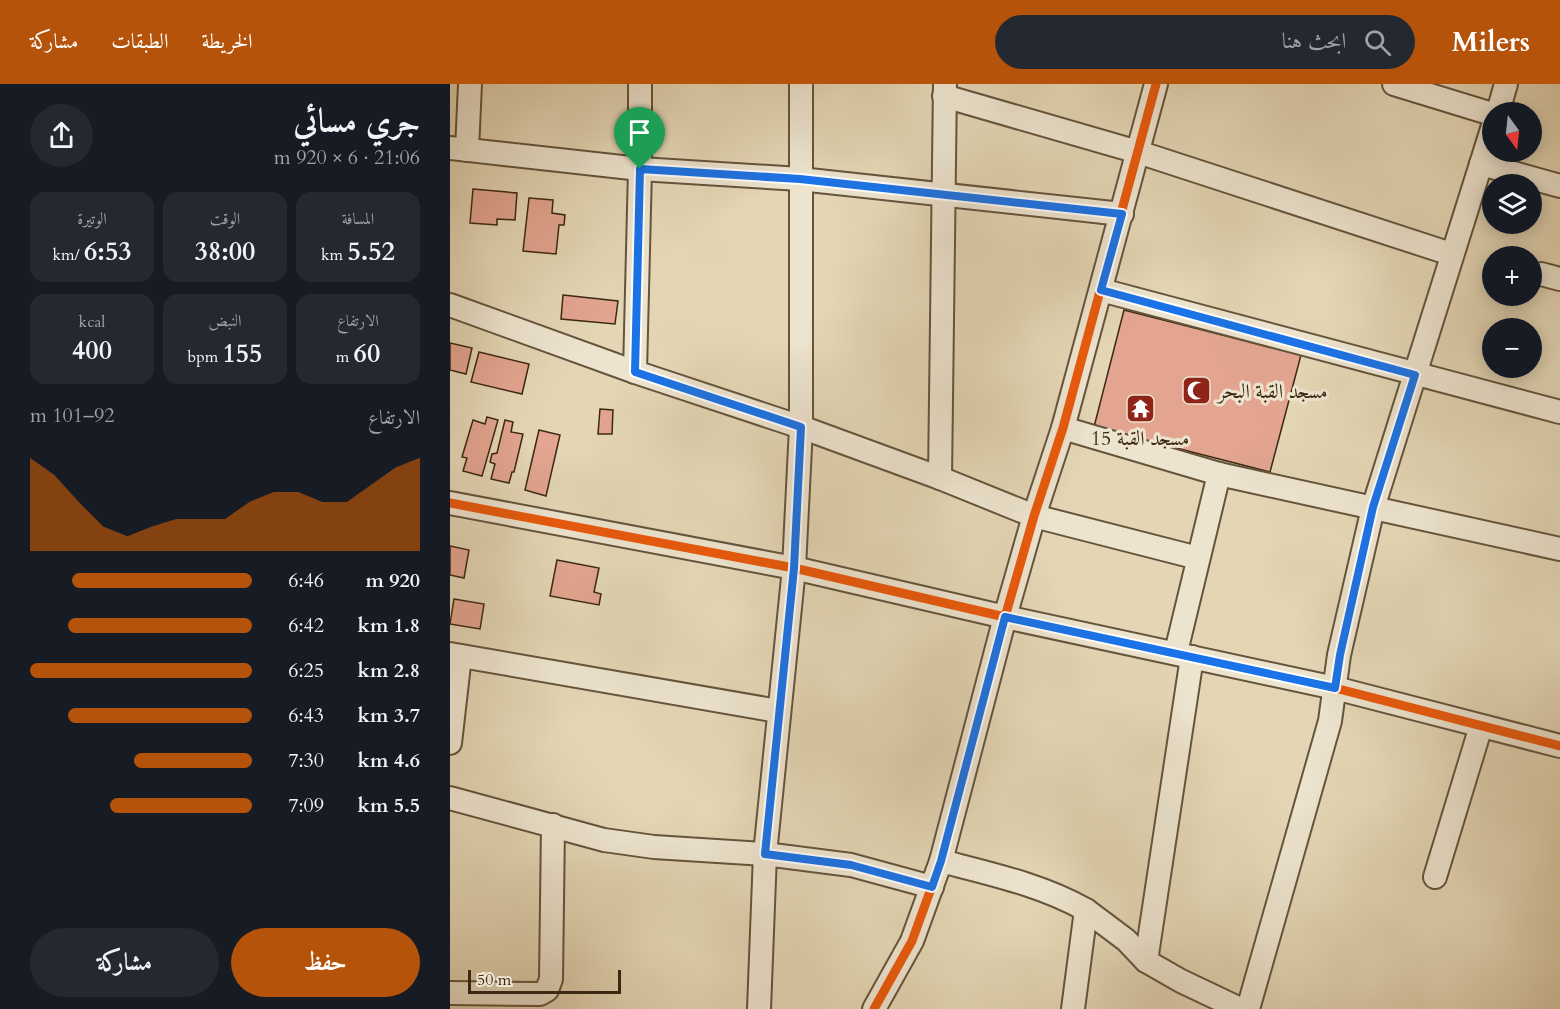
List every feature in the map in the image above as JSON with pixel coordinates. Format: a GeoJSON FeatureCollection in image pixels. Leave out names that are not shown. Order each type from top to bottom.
{"type":"FeatureCollection","features":[{"type":"Feature","properties":{"kind":"street"},"geometry":{"type":"LineString","coordinates":[[470,84],[459,149],[640,169],[800,179],[1122,214]]}},
{"type":"Feature","properties":{"kind":"street"},"geometry":{"type":"LineString","coordinates":[[635,372],[640,84]]}},
{"type":"Feature","properties":{"kind":"street"},"geometry":{"type":"LineString","coordinates":[[759,1009],[765,854],[794,568],[801,427],[801,84]]}},
{"type":"Feature","properties":{"kind":"street"},"geometry":{"type":"LineString","coordinates":[[874,1009],[912,941],[941,861],[1005,617],[1034,516],[1063,428],[1156,84]]}},
{"type":"Feature","properties":{"kind":"street"},"geometry":{"type":"LineString","coordinates":[[1394,84],[1482,111]]}},
{"type":"Feature","properties":{"kind":"street"},"geometry":{"type":"LineString","coordinates":[[1501,102],[1506,84]]}},
{"type":"Feature","properties":{"kind":"street"},"geometry":{"type":"LineString","coordinates":[[940,478],[944,90],[1451,254]]}},
{"type":"Feature","properties":{"kind":"street"},"geometry":{"type":"LineString","coordinates":[[1248,1009],[1330,721],[1340,655],[1373,507],[1482,161]]}},
{"type":"Feature","properties":{"kind":"street"},"geometry":{"type":"LineString","coordinates":[[1481,164],[1560,186]]}},
{"type":"Feature","properties":{"kind":"street"},"geometry":{"type":"LineString","coordinates":[[1101,290],[1560,412]]}},
{"type":"Feature","properties":{"kind":"street"},"geometry":{"type":"LineString","coordinates":[[450,305],[635,372],[801,427],[940,478],[1034,516],[1198,558]]}},
{"type":"Feature","properties":{"kind":"street"},"geometry":{"type":"LineString","coordinates":[[1063,428],[1219,474],[1560,549]]}},
{"type":"Feature","properties":{"kind":"street"},"geometry":{"type":"LineString","coordinates":[[1146,961],[1198,558],[1219,474]]}},
{"type":"Feature","properties":{"kind":"street"},"geometry":{"type":"LineString","coordinates":[[450,503],[794,568],[1005,617],[1335,688],[1560,746]]}},
{"type":"Feature","properties":{"kind":"street"},"geometry":{"type":"LineString","coordinates":[[450,743],[455,655],[778,711]]}},
{"type":"Feature","properties":{"kind":"street"},"geometry":{"type":"LineString","coordinates":[[1435,877],[1480,726]]}},
{"type":"Feature","properties":{"kind":"street"},"geometry":{"type":"LineString","coordinates":[[450,798],[604,840],[654,847],[765,854],[851,865],[932,887]]}},
{"type":"Feature","properties":{"kind":"street"},"geometry":{"type":"LineString","coordinates":[[450,993],[540,994],[548,990],[551,979],[553,825]]}},
{"type":"Feature","properties":{"kind":"street"},"geometry":{"type":"LineString","coordinates":[[941,861],[1036,888],[1068,900],[1086,910],[1126,940],[1146,961],[1181,981],[1240,1009]]}},
{"type":"Feature","properties":{"kind":"street"},"geometry":{"type":"LineString","coordinates":[[1073,1009],[1086,910]]}},
{"type":"Feature","properties":{"kind":"building"},"geometry":{"type":"Polygon","coordinates":[[[473,189],[517,193],[515,220],[497,219],[497,225],[470,223],[473,189]]]}},
{"type":"Feature","properties":{"kind":"building"},"geometry":{"type":"Polygon","coordinates":[[[529,198],[553,200],[552,213],[565,215],[564,225],[559,225],[556,254],[523,251],[529,198]]]}},
{"type":"Feature","properties":{"kind":"building"},"geometry":{"type":"Polygon","coordinates":[[[563,295],[618,301],[615,324],[561,319],[563,295]]]}},
{"type":"Feature","properties":{"kind":"building","name":"مسجد القبة البحر"},"geometry":{"type":"Polygon","coordinates":[[[1124,310],[1301,355],[1270,472],[1094,427],[1124,310]]]}},
{"type":"Feature","properties":{"kind":"building"},"geometry":{"type":"Polygon","coordinates":[[[450,343],[472,348],[466,374],[450,370],[450,343]]]}},
{"type":"Feature","properties":{"kind":"building"},"geometry":{"type":"Polygon","coordinates":[[[479,352],[529,364],[522,394],[471,382],[479,352]]]}},
{"type":"Feature","properties":{"kind":"building"},"geometry":{"type":"Polygon","coordinates":[[[600,409],[613,410],[612,434],[598,434],[600,409]]]}},
{"type":"Feature","properties":{"kind":"building"},"geometry":{"type":"Polygon","coordinates":[[[487,417],[498,420],[482,476],[463,471],[467,458],[462,457],[473,420],[485,424],[487,417]]]}},
{"type":"Feature","properties":{"kind":"building"},"geometry":{"type":"Polygon","coordinates":[[[505,420],[513,422],[511,432],[523,434],[509,483],[491,479],[495,464],[490,462],[492,454],[497,453],[505,420]]]}},
{"type":"Feature","properties":{"kind":"building"},"geometry":{"type":"Polygon","coordinates":[[[539,430],[560,435],[546,496],[525,490],[539,430]]]}},
{"type":"Feature","properties":{"kind":"building"},"geometry":{"type":"Polygon","coordinates":[[[450,546],[469,550],[464,578],[450,575],[450,546]]]}},
{"type":"Feature","properties":{"kind":"building"},"geometry":{"type":"Polygon","coordinates":[[[557,560],[599,568],[594,592],[601,594],[599,605],[550,596],[557,560]]]}},
{"type":"Feature","properties":{"kind":"building"},"geometry":{"type":"Polygon","coordinates":[[[454,599],[484,604],[480,629],[450,624],[454,599]]]}},
{"type":"Feature","properties":{"kind":"cycle path"},"geometry":{"type":"LineString","coordinates":[[874,1009],[912,941],[941,861],[1005,617],[1034,516],[1063,428],[1156,84]]}},
{"type":"Feature","properties":{"kind":"cycle path"},"geometry":{"type":"LineString","coordinates":[[450,503],[794,568],[1005,617],[1335,688],[1560,746]]}},
{"type":"Feature","properties":{"kind":"place","name":"مسجد القبة البحر"},"geometry":{"type":"Point","coordinates":[1197,391]}},
{"type":"Feature","properties":{"kind":"place","name":"مسجد القبة 15"},"geometry":{"type":"Point","coordinates":[1140,408]}},
{"type":"Feature","properties":{"kind":"route"},"geometry":{"type":"LineString","coordinates":[[640,169],[800,179],[1122,214],[1101,290],[1415,375],[1373,507],[1340,655],[1335,688],[1005,617],[941,861],[932,887],[851,865],[765,854],[794,568],[801,427],[635,372],[640,169]]}}]}
